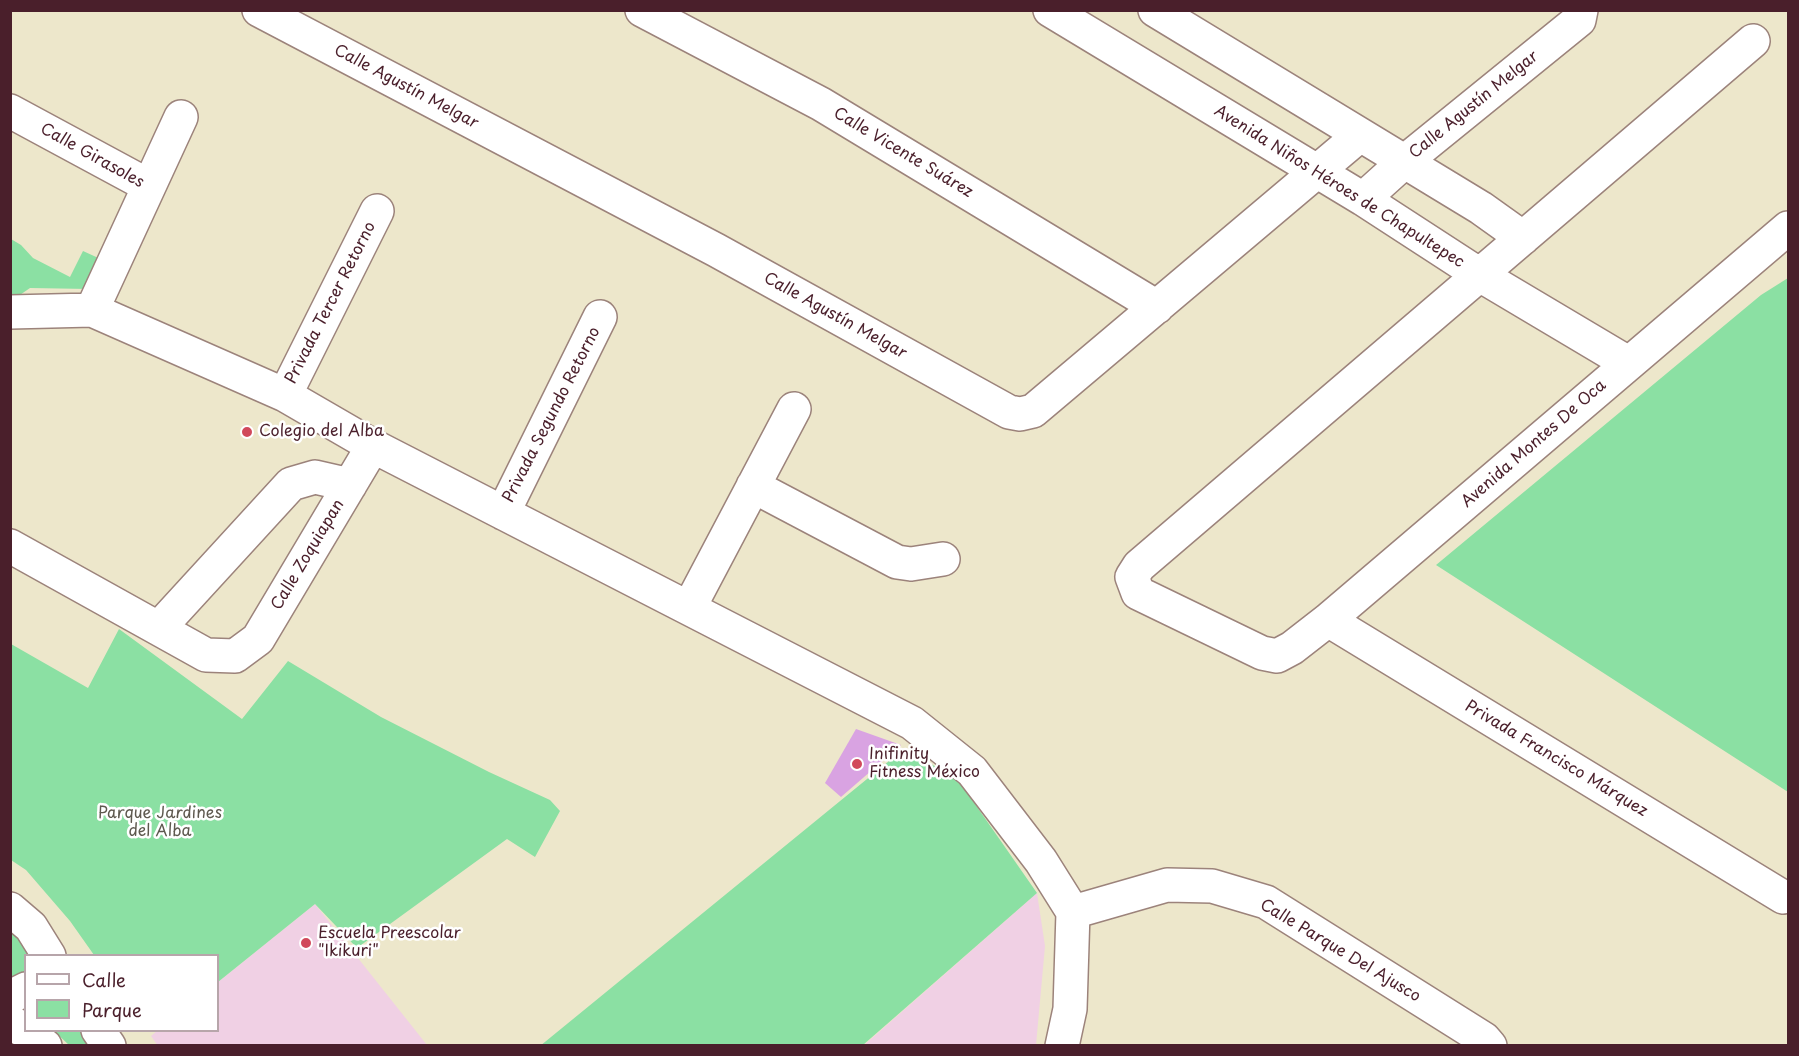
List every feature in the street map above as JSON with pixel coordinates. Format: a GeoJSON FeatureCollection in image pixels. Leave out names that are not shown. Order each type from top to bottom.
{"type":"FeatureCollection","features":[{"type":"Feature","properties":{"kind":"street","name":"Calle Agustín Melgar"},"geometry":{"type":"LineString","coordinates":[[259,10],[716,250],[1009,412],[1020,414],[1033,411],[1360,135]]}},
{"type":"Feature","properties":{"kind":"street","name":"Calle Vicente Suárez"},"geometry":{"type":"LineString","coordinates":[[642,10],[822,104],[1157,307]]}},
{"type":"Feature","properties":{"kind":"street","name":"Avenida Niños Héroes de Chapultepec"},"geometry":{"type":"LineString","coordinates":[[1050,10],[1363,199],[1480,275],[1628,363]]}},
{"type":"Feature","properties":{"kind":"street"},"geometry":{"type":"LineString","coordinates":[[1155,10],[1481,208],[1523,238]]}},
{"type":"Feature","properties":{"kind":"street","name":"Calle Agustín Melgar"},"geometry":{"type":"LineString","coordinates":[[1363,199],[1404,162],[1579,21],[1581,10]]}},
{"type":"Feature","properties":{"kind":"street"},"geometry":{"type":"LineString","coordinates":[[1480,275],[1753,41]]}},
{"type":"Feature","properties":{"kind":"street","name":"Calle Girasoles"},"geometry":{"type":"LineString","coordinates":[[10,111],[149,186],[92,310]]}},
{"type":"Feature","properties":{"kind":"street"},"geometry":{"type":"LineString","coordinates":[[149,186],[181,117]]}},
{"type":"Feature","properties":{"kind":"street","name":"Privada Tercer Retorno"},"geometry":{"type":"LineString","coordinates":[[285,395],[377,211]]}},
{"type":"Feature","properties":{"kind":"street","name":"Avenida Montes De Oca"},"geometry":{"type":"LineString","coordinates":[[1480,275],[1139,566],[1132,577],[1138,592],[1262,653],[1277,656],[1292,648],[1328,620],[1788,228]]}},
{"type":"Feature","properties":{"kind":"street"},"geometry":{"type":"LineString","coordinates":[[10,312],[92,310],[285,395],[373,446],[912,723],[972,771],[1041,861],[1073,912],[1070,1009],[1062,1046]]}},
{"type":"Feature","properties":{"kind":"street","name":"Privada Segundo Retorno"},"geometry":{"type":"LineString","coordinates":[[503,513],[600,317]]}},
{"type":"Feature","properties":{"kind":"street"},"geometry":{"type":"LineString","coordinates":[[689,608],[794,409]]}},
{"type":"Feature","properties":{"kind":"street","name":"Calle Zoquiapan"},"geometry":{"type":"LineString","coordinates":[[159,628],[206,655],[235,656],[258,639],[373,446]]}},
{"type":"Feature","properties":{"kind":"street"},"geometry":{"type":"LineString","coordinates":[[10,546],[159,628],[291,483],[315,477],[350,485]]}},
{"type":"Feature","properties":{"kind":"street"},"geometry":{"type":"LineString","coordinates":[[753,486],[897,562],[911,564],[943,559]]}},
{"type":"Feature","properties":{"kind":"street","name":"Privada Francisco Márquez"},"geometry":{"type":"LineString","coordinates":[[1328,620],[1783,897]]}},
{"type":"Feature","properties":{"kind":"street","name":"Calle Parque Del Ajusco"},"geometry":{"type":"LineString","coordinates":[[1073,912],[1167,885],[1212,886],[1266,902],[1484,1039],[1490,1046]]}},
{"type":"Feature","properties":{"kind":"street"},"geometry":{"type":"LineString","coordinates":[[10,909],[31,927],[46,954]]}},
{"type":"Feature","properties":{"kind":"street"},"geometry":{"type":"LineString","coordinates":[[10,997],[24,990]]}},
{"type":"Feature","properties":{"kind":"street"},"geometry":{"type":"LineString","coordinates":[[10,1021],[24,1031]]}},
{"type":"Feature","properties":{"kind":"street"},"geometry":{"type":"LineString","coordinates":[[25,1032],[45,1046]]}},
{"type":"Feature","properties":{"kind":"street"},"geometry":{"type":"LineString","coordinates":[[99,1032],[109,1046]]}},
{"type":"Feature","properties":{"kind":"shaded area"},"geometry":{"type":"Polygon","coordinates":[[[1037,893],[1045,946],[1036,1045],[863,1046],[1037,893]]]}},
{"type":"Feature","properties":{"kind":"shaded area","name":"Escuela Preescolar \"Ikikuri\""},"geometry":{"type":"Polygon","coordinates":[[[315,904],[427,1045],[158,1046],[151,1036],[156,1032],[219,1032],[219,981],[315,904]]]}},
{"type":"Feature","properties":{"kind":"green space"},"geometry":{"type":"Polygon","coordinates":[[[11,239],[21,245],[33,258],[70,277],[83,251],[105,261],[89,289],[30,288],[11,299],[11,239]]]}},
{"type":"Feature","properties":{"kind":"green space"},"geometry":{"type":"Polygon","coordinates":[[[1788,278],[1788,792],[1436,565],[1761,295],[1788,278]]]}},
{"type":"Feature","properties":{"kind":"green space","name":"Parque Jardines del Alba"},"geometry":{"type":"Polygon","coordinates":[[[119,629],[242,719],[288,661],[381,717],[550,800],[560,811],[535,857],[507,839],[357,948],[315,904],[219,981],[219,954],[93,954],[70,921],[26,870],[11,860],[11,644],[88,688],[119,629]]]}},
{"type":"Feature","properties":{"kind":"green space"},"geometry":{"type":"Polygon","coordinates":[[[905,748],[959,781],[1037,893],[863,1045],[540,1046],[905,748]]]}},
{"type":"Feature","properties":{"kind":"green space"},"geometry":{"type":"Polygon","coordinates":[[[10,922],[31,954],[24,954],[24,979],[10,987],[10,922]]]}},
{"type":"Feature","properties":{"kind":"green space"},"geometry":{"type":"Polygon","coordinates":[[[55,1032],[92,1032],[102,1045],[69,1045],[55,1032]]]}},
{"type":"Feature","properties":{"kind":"building","name":"Inifinity Fitness México"},"geometry":{"type":"Polygon","coordinates":[[[856,729],[901,745],[841,797],[825,783],[856,729]]]}},
{"type":"Feature","properties":{"kind":"place","name":"Colegio del Alba"},"geometry":{"type":"Point","coordinates":[247,432]}},
{"type":"Feature","properties":{"kind":"place","name":"Inifinity Fitness México"},"geometry":{"type":"Point","coordinates":[857,764]}},
{"type":"Feature","properties":{"kind":"place","name":"Escuela Preescolar \"Ikikuri\""},"geometry":{"type":"Point","coordinates":[306,943]}}]}
